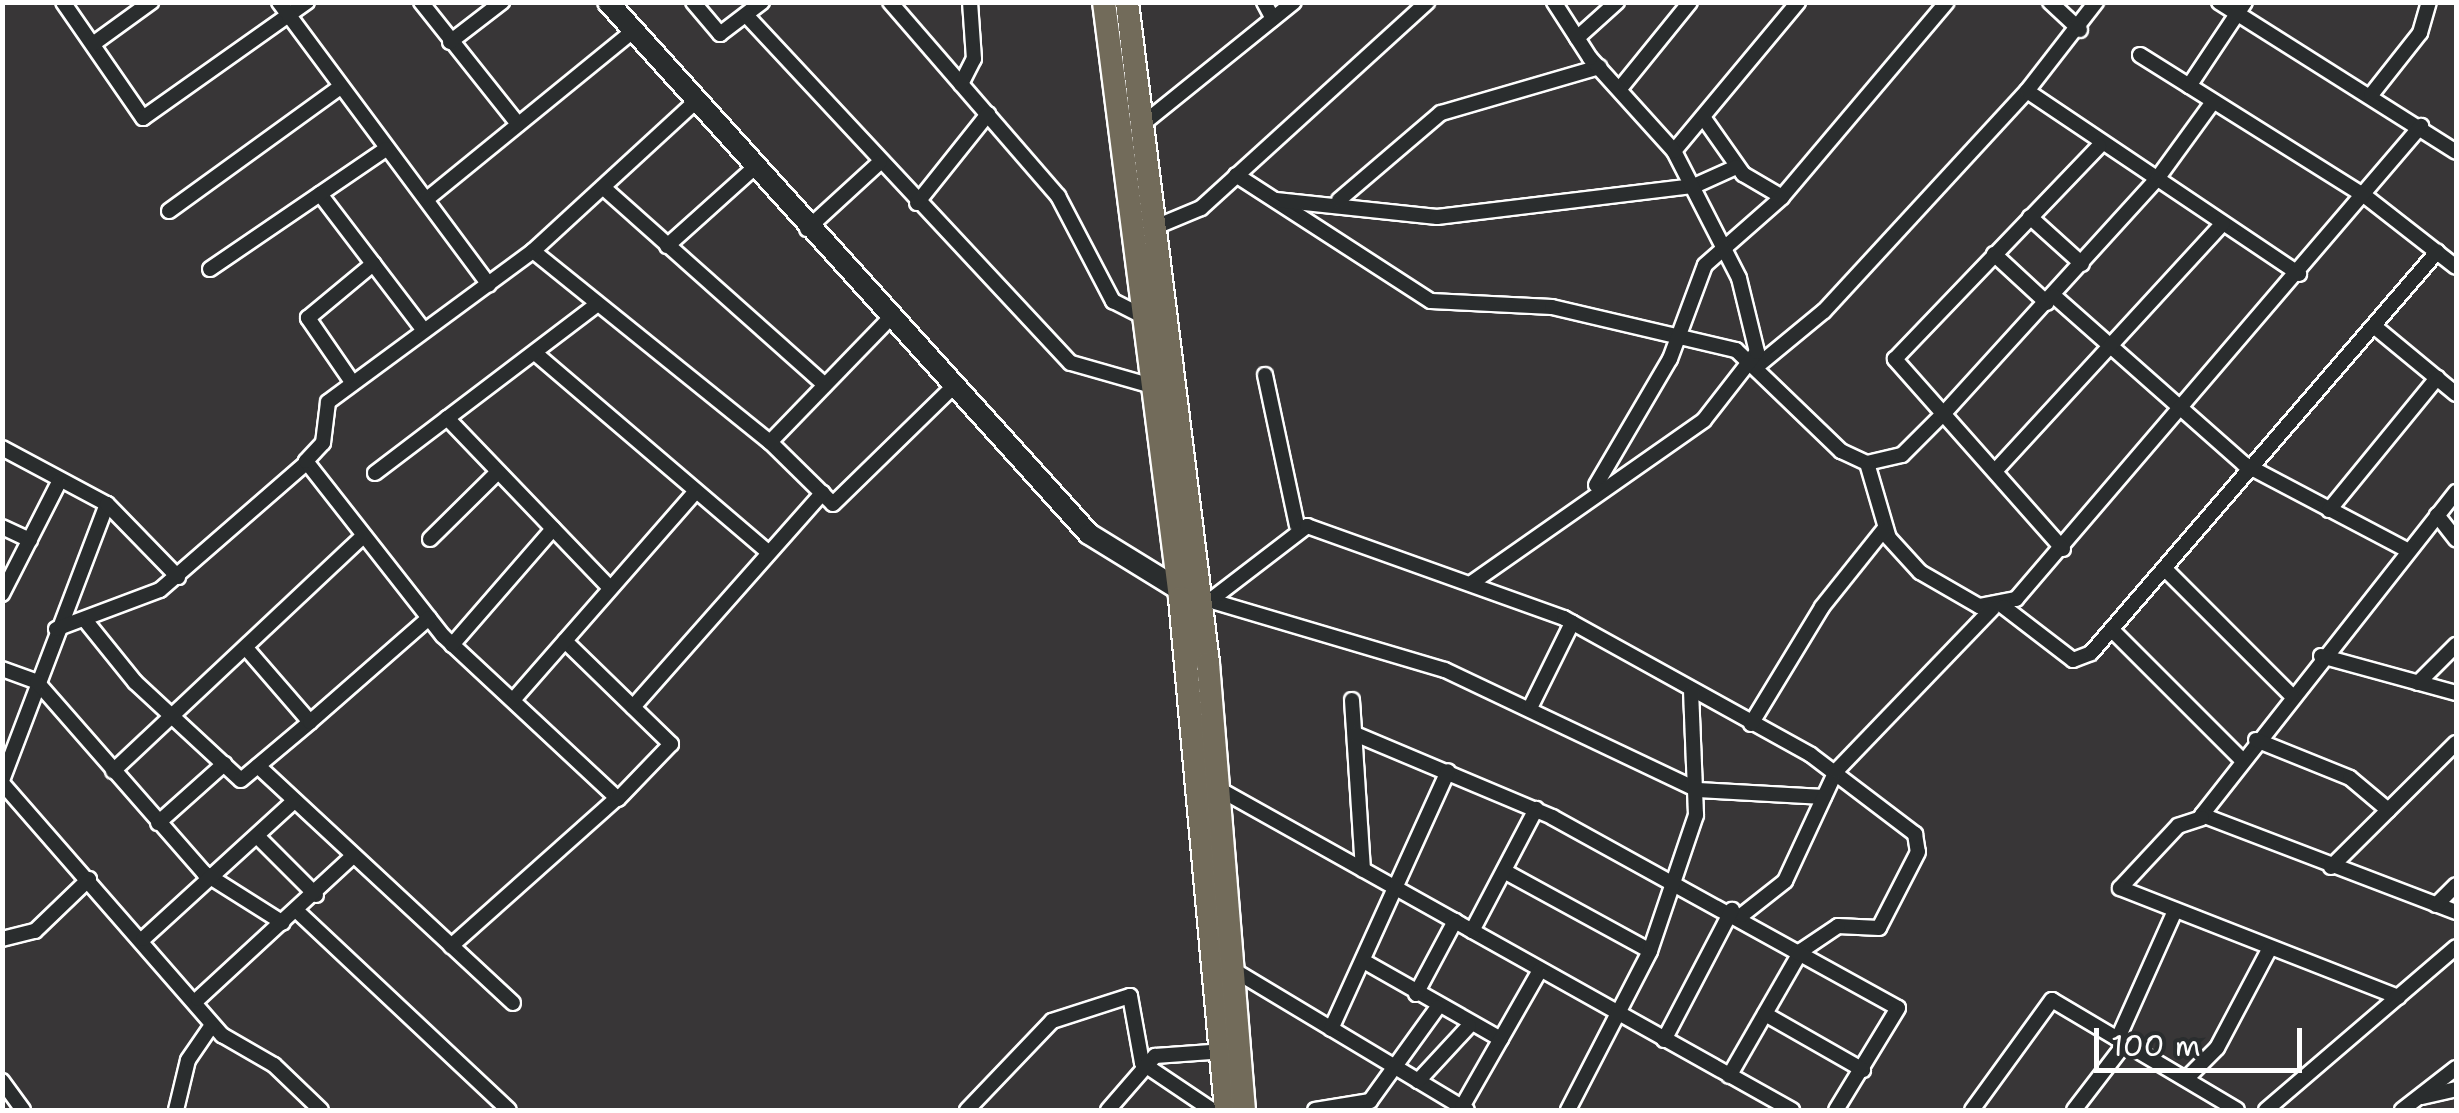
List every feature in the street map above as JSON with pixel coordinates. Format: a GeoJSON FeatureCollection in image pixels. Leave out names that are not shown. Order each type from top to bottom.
{"type":"FeatureCollection","features":[{"type":"Feature","properties":{"kind":"main road"},"geometry":{"type":"LineString","coordinates":[[1104,2],[1148,386],[1197,599],[1230,1050],[1244,1110]]}},
{"type":"Feature","properties":{"kind":"main road"},"geometry":{"type":"LineString","coordinates":[[1127,2],[1219,789],[1232,969],[1226,1110]]}},
{"type":"Feature","properties":{"kind":"street"},"geometry":{"type":"LineString","coordinates":[[64,2],[143,118],[284,9],[307,2]]}},
{"type":"Feature","properties":{"kind":"street"},"geometry":{"type":"LineString","coordinates":[[93,44],[151,2]]}},
{"type":"Feature","properties":{"kind":"street"},"geometry":{"type":"LineString","coordinates":[[421,2],[518,124]]}},
{"type":"Feature","properties":{"kind":"street"},"geometry":{"type":"LineString","coordinates":[[450,42],[502,2]]}},
{"type":"Feature","properties":{"kind":"street"},"geometry":{"type":"LineString","coordinates":[[608,2],[807,230],[1089,534],[1197,599],[1531,706],[1698,790],[1824,798]]}},
{"type":"Feature","properties":{"kind":"street"},"geometry":{"type":"LineString","coordinates":[[693,2],[720,34],[762,2]]}},
{"type":"Feature","properties":{"kind":"street"},"geometry":{"type":"LineString","coordinates":[[890,2],[1073,216],[1113,301],[1138,314]]}},
{"type":"Feature","properties":{"kind":"street"},"geometry":{"type":"LineString","coordinates":[[961,84],[974,59],[970,2]]}},
{"type":"Feature","properties":{"kind":"street"},"geometry":{"type":"LineString","coordinates":[[1264,2],[1273,19]]}},
{"type":"Feature","properties":{"kind":"street"},"geometry":{"type":"LineString","coordinates":[[1117,129],[1141,127],[1294,2]]}},
{"type":"Feature","properties":{"kind":"street"},"geometry":{"type":"LineString","coordinates":[[1153,228],[1201,208],[1427,2]]}},
{"type":"Feature","properties":{"kind":"street"},"geometry":{"type":"LineString","coordinates":[[1554,2],[1598,67],[1622,86],[1674,151],[1694,186],[1749,302],[1755,366]]}},
{"type":"Feature","properties":{"kind":"street"},"geometry":{"type":"LineString","coordinates":[[1577,38],[1617,2]]}},
{"type":"Feature","properties":{"kind":"street"},"geometry":{"type":"LineString","coordinates":[[1622,86],[1690,2]]}},
{"type":"Feature","properties":{"kind":"street"},"geometry":{"type":"LineString","coordinates":[[1674,151],[1798,2]]}},
{"type":"Feature","properties":{"kind":"street"},"geometry":{"type":"LineString","coordinates":[[1591,494],[1682,334],[1701,273],[1724,246],[1782,197],[1947,2]]}},
{"type":"Feature","properties":{"kind":"street"},"geometry":{"type":"LineString","coordinates":[[2050,2],[2080,30]]}},
{"type":"Feature","properties":{"kind":"street"},"geometry":{"type":"LineString","coordinates":[[1472,582],[1591,494],[1704,420],[1755,366],[1812,323],[2028,91],[2080,30],[2096,2]]}},
{"type":"Feature","properties":{"kind":"street"},"geometry":{"type":"LineString","coordinates":[[2220,2],[2239,7],[2456,152]]}},
{"type":"Feature","properties":{"kind":"street"},"geometry":{"type":"LineString","coordinates":[[2371,94],[2420,33],[2429,2]]}},
{"type":"Feature","properties":{"kind":"street"},"geometry":{"type":"LineString","coordinates":[[2189,86],[2239,7]]}},
{"type":"Feature","properties":{"kind":"street"},"geometry":{"type":"LineString","coordinates":[[284,9],[489,285]]}},
{"type":"Feature","properties":{"kind":"street"},"geometry":{"type":"LineString","coordinates":[[746,15],[917,203],[1071,363],[1148,386]]}},
{"type":"Feature","properties":{"kind":"street"},"geometry":{"type":"LineString","coordinates":[[427,199],[634,30]]}},
{"type":"Feature","properties":{"kind":"street"},"geometry":{"type":"LineString","coordinates":[[2140,55],[2365,196],[2456,267]]}},
{"type":"Feature","properties":{"kind":"street"},"geometry":{"type":"LineString","coordinates":[[1339,200],[1441,113],[1598,67]]}},
{"type":"Feature","properties":{"kind":"street"},"geometry":{"type":"LineString","coordinates":[[170,211],[340,87]]}},
{"type":"Feature","properties":{"kind":"street"},"geometry":{"type":"LineString","coordinates":[[2028,91],[2100,146],[2300,274]]}},
{"type":"Feature","properties":{"kind":"street"},"geometry":{"type":"LineString","coordinates":[[56,629],[133,606],[178,577],[305,464],[323,443],[322,408],[423,329],[534,252],[606,190],[696,100]]}},
{"type":"Feature","properties":{"kind":"street"},"geometry":{"type":"LineString","coordinates":[[1236,175],[1431,301],[1552,307],[1682,334],[1755,366],[1842,451],[1867,463],[1902,455],[1945,412],[2157,180],[2213,102]]}},
{"type":"Feature","properties":{"kind":"street"},"geometry":{"type":"LineString","coordinates":[[917,203],[988,114]]}},
{"type":"Feature","properties":{"kind":"street"},"geometry":{"type":"LineString","coordinates":[[1702,117],[1736,167],[1782,197]]}},
{"type":"Feature","properties":{"kind":"street"},"geometry":{"type":"LineString","coordinates":[[1664,1040],[1737,912],[1784,881],[1836,771],[1998,608],[2064,549],[2421,126]]}},
{"type":"Feature","properties":{"kind":"street"},"geometry":{"type":"LineString","coordinates":[[2064,549],[1895,358],[2100,146]]}},
{"type":"Feature","properties":{"kind":"street"},"geometry":{"type":"LineString","coordinates":[[210,268],[386,149]]}},
{"type":"Feature","properties":{"kind":"street"},"geometry":{"type":"LineString","coordinates":[[807,230],[880,162]]}},
{"type":"Feature","properties":{"kind":"street"},"geometry":{"type":"LineString","coordinates":[[1276,200],[1339,200],[1436,217],[1694,186],[1736,167]]}},
{"type":"Feature","properties":{"kind":"street"},"geometry":{"type":"LineString","coordinates":[[667,246],[754,168]]}},
{"type":"Feature","properties":{"kind":"street"},"geometry":{"type":"LineString","coordinates":[[606,190],[825,385]]}},
{"type":"Feature","properties":{"kind":"street"},"geometry":{"type":"LineString","coordinates":[[320,194],[423,329]]}},
{"type":"Feature","properties":{"kind":"street"},"geometry":{"type":"LineString","coordinates":[[2030,217],[2082,264]]}},
{"type":"Feature","properties":{"kind":"street"},"geometry":{"type":"LineString","coordinates":[[1996,470],[2112,349],[2223,223]]}},
{"type":"Feature","properties":{"kind":"street"},"geometry":{"type":"LineString","coordinates":[[534,252],[770,442],[833,504],[954,386]]}},
{"type":"Feature","properties":{"kind":"street"},"geometry":{"type":"LineString","coordinates":[[1867,463],[1884,528],[1920,572],[1998,608],[2072,660],[2112,630],[2166,570],[2437,252]]}},
{"type":"Feature","properties":{"kind":"street"},"geometry":{"type":"LineString","coordinates":[[1994,254],[2254,471],[2407,550]]}},
{"type":"Feature","properties":{"kind":"street"},"geometry":{"type":"LineString","coordinates":[[352,382],[308,318],[374,264]]}},
{"type":"Feature","properties":{"kind":"street"},"geometry":{"type":"LineString","coordinates":[[375,473],[596,305]]}},
{"type":"Feature","properties":{"kind":"street"},"geometry":{"type":"LineString","coordinates":[[770,442],[889,318]]}},
{"type":"Feature","properties":{"kind":"street"},"geometry":{"type":"LineString","coordinates":[[2374,327],[2456,394]]}},
{"type":"Feature","properties":{"kind":"street"},"geometry":{"type":"LineString","coordinates":[[535,353],[768,552]]}},
{"type":"Feature","properties":{"kind":"street"},"geometry":{"type":"LineString","coordinates":[[1265,375],[1297,526]]}},
{"type":"Feature","properties":{"kind":"street"},"geometry":{"type":"LineString","coordinates":[[2329,510],[2437,378]]}},
{"type":"Feature","properties":{"kind":"street"},"geometry":{"type":"LineString","coordinates":[[448,418],[609,587]]}},
{"type":"Feature","properties":{"kind":"street"},"geometry":{"type":"LineString","coordinates":[[2,448],[106,504],[178,577]]}},
{"type":"Feature","properties":{"kind":"street"},"geometry":{"type":"LineString","coordinates":[[305,464],[360,539],[452,645],[514,698],[615,800]]}},
{"type":"Feature","properties":{"kind":"street"},"geometry":{"type":"LineString","coordinates":[[430,539],[498,472]]}},
{"type":"Feature","properties":{"kind":"street"},"geometry":{"type":"LineString","coordinates":[[2,594],[59,482]]}},
{"type":"Feature","properties":{"kind":"street"},"geometry":{"type":"LineString","coordinates":[[514,698],[696,491]]}},
{"type":"Feature","properties":{"kind":"street"},"geometry":{"type":"LineString","coordinates":[[2398,997],[2175,911],[2120,883],[2178,826],[2202,818],[2321,656],[2456,492]]}},
{"type":"Feature","properties":{"kind":"street"},"geometry":{"type":"LineString","coordinates":[[633,706],[822,493]]}},
{"type":"Feature","properties":{"kind":"street"},"geometry":{"type":"LineString","coordinates":[[106,504],[2,781],[198,999],[212,1024],[274,1064],[321,1110]]}},
{"type":"Feature","properties":{"kind":"street"},"geometry":{"type":"LineString","coordinates":[[2437,515],[2456,539]]}},
{"type":"Feature","properties":{"kind":"street"},"geometry":{"type":"LineString","coordinates":[[1197,599],[1297,526]]}},
{"type":"Feature","properties":{"kind":"street"},"geometry":{"type":"LineString","coordinates":[[1297,526],[1472,582],[1572,623],[1836,771],[1915,834],[1918,852],[1876,932],[1838,926],[1801,951],[1728,1076]]}},
{"type":"Feature","properties":{"kind":"street"},"geometry":{"type":"LineString","coordinates":[[2,527],[30,540]]}},
{"type":"Feature","properties":{"kind":"street"},"geometry":{"type":"LineString","coordinates":[[1751,724],[1822,606],[1884,528]]}},
{"type":"Feature","properties":{"kind":"street"},"geometry":{"type":"LineString","coordinates":[[452,645],[553,529]]}},
{"type":"Feature","properties":{"kind":"street"},"geometry":{"type":"LineString","coordinates":[[113,771],[360,539]]}},
{"type":"Feature","properties":{"kind":"street"},"geometry":{"type":"LineString","coordinates":[[2166,570],[2291,696]]}},
{"type":"Feature","properties":{"kind":"street"},"geometry":{"type":"LineString","coordinates":[[85,620],[134,682],[176,712],[241,780],[429,618]]}},
{"type":"Feature","properties":{"kind":"street"},"geometry":{"type":"LineString","coordinates":[[1531,706],[1572,623]]}},
{"type":"Feature","properties":{"kind":"street"},"geometry":{"type":"LineString","coordinates":[[2112,630],[2242,760]]}},
{"type":"Feature","properties":{"kind":"street"},"geometry":{"type":"LineString","coordinates":[[451,946],[615,800],[671,744],[565,641]]}},
{"type":"Feature","properties":{"kind":"street"},"geometry":{"type":"LineString","coordinates":[[2418,683],[2456,645]]}},
{"type":"Feature","properties":{"kind":"street"},"geometry":{"type":"LineString","coordinates":[[246,648],[310,722]]}},
{"type":"Feature","properties":{"kind":"street"},"geometry":{"type":"LineString","coordinates":[[2321,656],[2456,693]]}},
{"type":"Feature","properties":{"kind":"street"},"geometry":{"type":"LineString","coordinates":[[2,669],[38,682],[212,880],[260,901],[283,923]]}},
{"type":"Feature","properties":{"kind":"street"},"geometry":{"type":"LineString","coordinates":[[1568,1110],[1650,951],[1676,881],[1698,790],[1691,693]]}},
{"type":"Feature","properties":{"kind":"street"},"geometry":{"type":"LineString","coordinates":[[1352,700],[1364,870]]}},
{"type":"Feature","properties":{"kind":"street"},"geometry":{"type":"LineString","coordinates":[[1355,734],[1536,809],[1737,912],[1898,1008],[1864,1070],[1836,1110]]}},
{"type":"Feature","properties":{"kind":"street"},"geometry":{"type":"LineString","coordinates":[[2256,740],[2350,778],[2388,810]]}},
{"type":"Feature","properties":{"kind":"street"},"geometry":{"type":"LineString","coordinates":[[2331,867],[2456,743]]}},
{"type":"Feature","properties":{"kind":"street"},"geometry":{"type":"LineString","coordinates":[[158,823],[224,764]]}},
{"type":"Feature","properties":{"kind":"street"},"geometry":{"type":"LineString","coordinates":[[258,766],[513,1003]]}},
{"type":"Feature","properties":{"kind":"street"},"geometry":{"type":"LineString","coordinates":[[1331,1029],[1367,963],[1448,772]]}},
{"type":"Feature","properties":{"kind":"street"},"geometry":{"type":"LineString","coordinates":[[1219,789],[1792,1110]]}},
{"type":"Feature","properties":{"kind":"street"},"geometry":{"type":"LineString","coordinates":[[143,939],[294,801]]}},
{"type":"Feature","properties":{"kind":"street"},"geometry":{"type":"LineString","coordinates":[[1472,931],[1536,809]]}},
{"type":"Feature","properties":{"kind":"street"},"geometry":{"type":"LineString","coordinates":[[2202,818],[2456,912]]}},
{"type":"Feature","properties":{"kind":"street"},"geometry":{"type":"LineString","coordinates":[[258,837],[316,895]]}},
{"type":"Feature","properties":{"kind":"street"},"geometry":{"type":"LineString","coordinates":[[198,999],[298,912],[353,856]]}},
{"type":"Feature","properties":{"kind":"street"},"geometry":{"type":"LineString","coordinates":[[1504,871],[1650,951]]}},
{"type":"Feature","properties":{"kind":"street"},"geometry":{"type":"LineString","coordinates":[[2,939],[35,931],[89,879]]}},
{"type":"Feature","properties":{"kind":"street"},"geometry":{"type":"LineString","coordinates":[[2436,905],[2456,885]]}},
{"type":"Feature","properties":{"kind":"street"},"geometry":{"type":"LineString","coordinates":[[2077,1110],[2123,1039],[2175,911]]}},
{"type":"Feature","properties":{"kind":"street"},"geometry":{"type":"LineString","coordinates":[[298,912],[509,1110]]}},
{"type":"Feature","properties":{"kind":"street"},"geometry":{"type":"LineString","coordinates":[[1416,994],[1455,921]]}},
{"type":"Feature","properties":{"kind":"street"},"geometry":{"type":"LineString","coordinates":[[2266,1110],[2456,946]]}},
{"type":"Feature","properties":{"kind":"street"},"geometry":{"type":"LineString","coordinates":[[2187,1078],[2217,1048],[2270,948]]}},
{"type":"Feature","properties":{"kind":"street"},"geometry":{"type":"LineString","coordinates":[[1367,963],[1437,1008],[1501,1039]]}},
{"type":"Feature","properties":{"kind":"street"},"geometry":{"type":"LineString","coordinates":[[1232,969],[1465,1109],[1540,970]]}},
{"type":"Feature","properties":{"kind":"street"},"geometry":{"type":"LineString","coordinates":[[968,1110],[1060,1015],[1130,996],[1142,1063],[1212,1110]]}},
{"type":"Feature","properties":{"kind":"street"},"geometry":{"type":"LineString","coordinates":[[1972,1110],[2048,1002],[2123,1039],[2236,1110]]}},
{"type":"Feature","properties":{"kind":"street"},"geometry":{"type":"LineString","coordinates":[[1314,1110],[1370,1106],[1392,1065],[1437,1008]]}},
{"type":"Feature","properties":{"kind":"street"},"geometry":{"type":"LineString","coordinates":[[1764,1014],[1864,1070]]}},
{"type":"Feature","properties":{"kind":"street"},"geometry":{"type":"LineString","coordinates":[[176,1110],[188,1060],[212,1024]]}},
{"type":"Feature","properties":{"kind":"street"},"geometry":{"type":"LineString","coordinates":[[1418,1081],[1469,1026]]}},
{"type":"Feature","properties":{"kind":"street"},"geometry":{"type":"LineString","coordinates":[[1108,1110],[1142,1063],[1230,1050]]}},
{"type":"Feature","properties":{"kind":"street"},"geometry":{"type":"LineString","coordinates":[[2402,1110],[2456,1068]]}},
{"type":"Feature","properties":{"kind":"street"},"geometry":{"type":"LineString","coordinates":[[2,1081],[23,1110]]}},
{"type":"Feature","properties":{"kind":"street"},"geometry":{"type":"LineString","coordinates":[[2416,1098],[2456,1089]]}}]}
